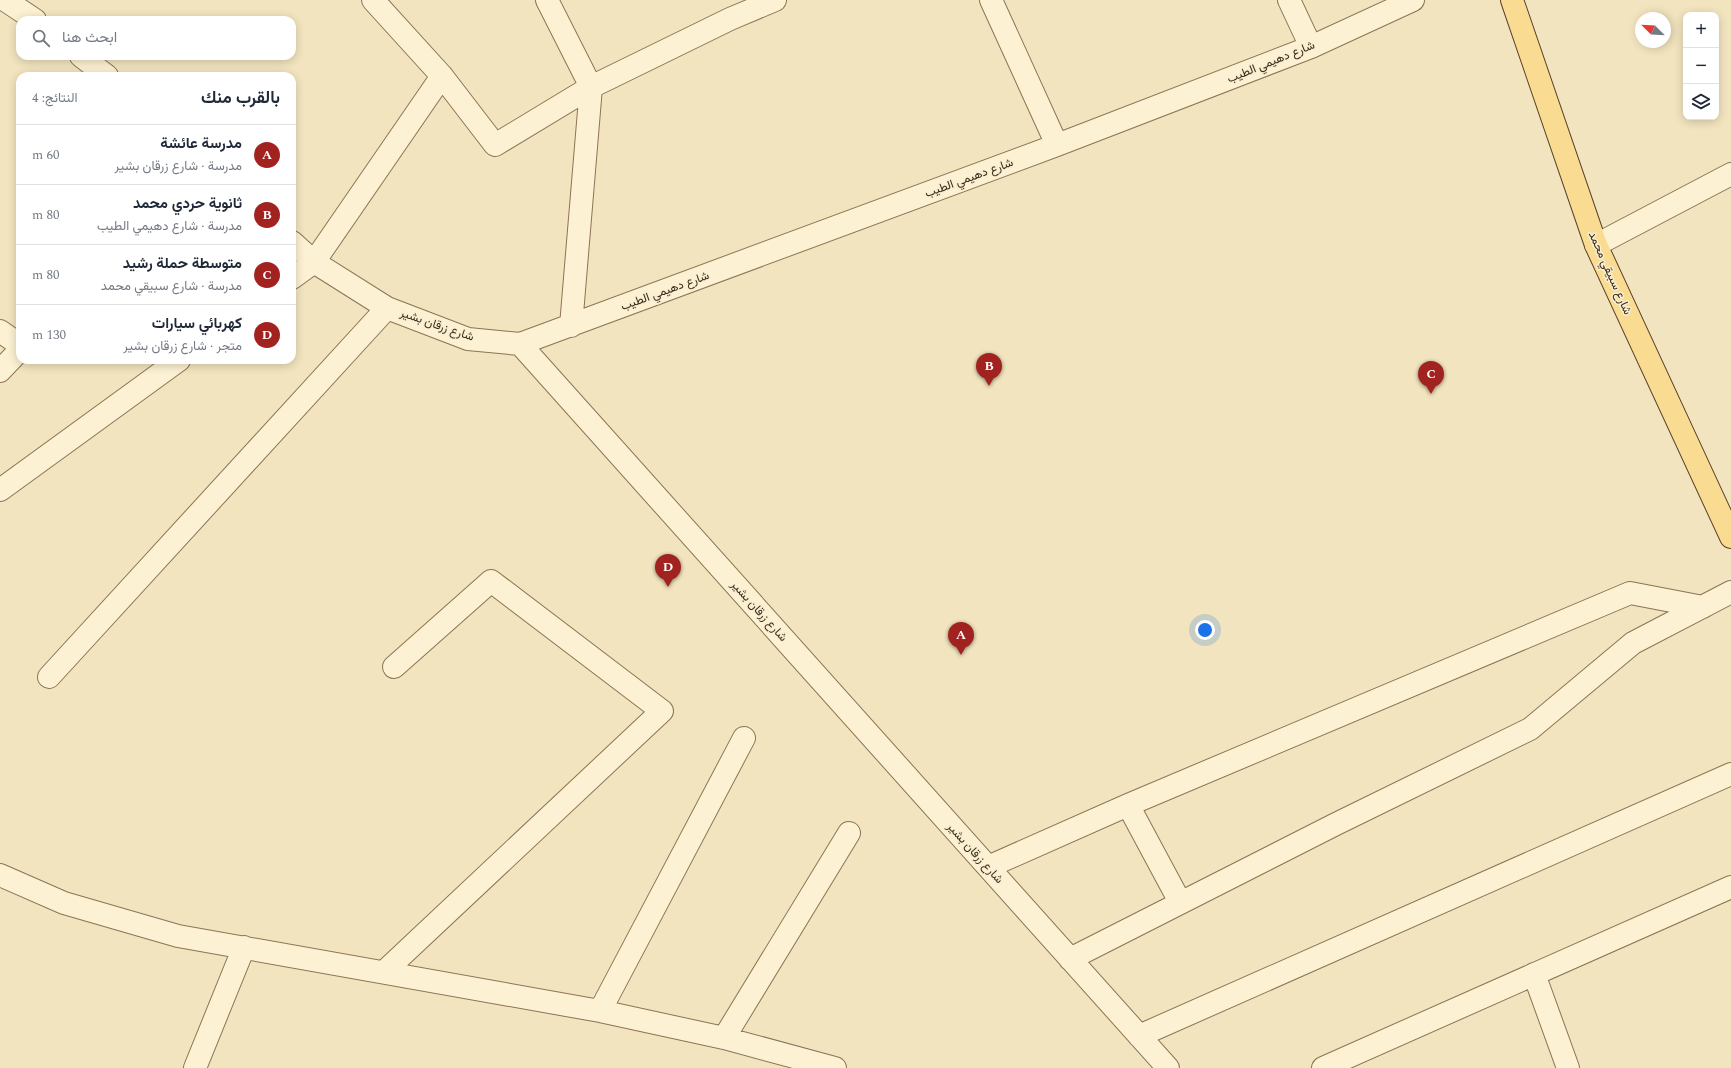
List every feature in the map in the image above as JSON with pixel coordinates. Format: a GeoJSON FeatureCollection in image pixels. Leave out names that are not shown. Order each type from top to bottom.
{"type":"FeatureCollection","features":[{"type":"Feature","properties":{"kind":"main road","name":"شارع سبيقي محمد"},"geometry":{"type":"LineString","coordinates":[[1512,0],[1596,245],[1731,537]]}},
{"type":"Feature","properties":{"kind":"street"},"geometry":{"type":"LineString","coordinates":[[5,0],[29,16]]}},
{"type":"Feature","properties":{"kind":"street"},"geometry":{"type":"LineString","coordinates":[[373,0],[442,76],[495,145],[591,87],[730,19],[775,0]]}},
{"type":"Feature","properties":{"kind":"street"},"geometry":{"type":"LineString","coordinates":[[547,0],[591,87],[571,326]]}},
{"type":"Feature","properties":{"kind":"street"},"geometry":{"type":"LineString","coordinates":[[991,0],[1057,145]]}},
{"type":"Feature","properties":{"kind":"street"},"geometry":{"type":"LineString","coordinates":[[1289,0],[1311,47]]}},
{"type":"Feature","properties":{"kind":"street","name":"شارع دهيمي الطيب"},"geometry":{"type":"LineString","coordinates":[[520,344],[1057,145],[1311,47],[1413,0]]}},
{"type":"Feature","properties":{"kind":"street"},"geometry":{"type":"LineString","coordinates":[[86,60],[102,72]]}},
{"type":"Feature","properties":{"kind":"street"},"geometry":{"type":"LineString","coordinates":[[296,275],[314,262],[442,76]]}},
{"type":"Feature","properties":{"kind":"street"},"geometry":{"type":"LineString","coordinates":[[1596,245],[1731,174]]}},
{"type":"Feature","properties":{"kind":"street","name":"شارع زرقان بشير"},"geometry":{"type":"LineString","coordinates":[[296,246],[314,262],[387,308],[468,339],[520,344],[1168,1068]]}},
{"type":"Feature","properties":{"kind":"street"},"geometry":{"type":"LineString","coordinates":[[49,677],[387,308]]}},
{"type":"Feature","properties":{"kind":"street"},"geometry":{"type":"LineString","coordinates":[[0,331],[16,342]]}},
{"type":"Feature","properties":{"kind":"street"},"geometry":{"type":"LineString","coordinates":[[0,371],[16,354]]}},
{"type":"Feature","properties":{"kind":"street"},"geometry":{"type":"LineString","coordinates":[[0,490],[173,364]]}},
{"type":"Feature","properties":{"kind":"street"},"geometry":{"type":"LineString","coordinates":[[384,972],[662,711],[491,580],[394,667]]}},
{"type":"Feature","properties":{"kind":"street"},"geometry":{"type":"LineString","coordinates":[[1070,958],[1530,729],[1633,643],[1731,592]]}},
{"type":"Feature","properties":{"kind":"street"},"geometry":{"type":"LineString","coordinates":[[988,867],[1630,593],[1702,607]]}},
{"type":"Feature","properties":{"kind":"street"},"geometry":{"type":"LineString","coordinates":[[600,1011],[744,738]]}},
{"type":"Feature","properties":{"kind":"street"},"geometry":{"type":"LineString","coordinates":[[1139,1036],[1731,774]]}},
{"type":"Feature","properties":{"kind":"street"},"geometry":{"type":"LineString","coordinates":[[1128,806],[1180,902]]}},
{"type":"Feature","properties":{"kind":"street"},"geometry":{"type":"LineString","coordinates":[[724,1038],[849,833]]}},
{"type":"Feature","properties":{"kind":"street"},"geometry":{"type":"LineString","coordinates":[[0,875],[64,903],[178,936],[600,1011],[724,1038],[835,1068]]}},
{"type":"Feature","properties":{"kind":"street"},"geometry":{"type":"LineString","coordinates":[[1323,1068],[1731,887]]}},
{"type":"Feature","properties":{"kind":"street"},"geometry":{"type":"LineString","coordinates":[[195,1068],[244,947]]}},
{"type":"Feature","properties":{"kind":"street"},"geometry":{"type":"LineString","coordinates":[[1534,974],[1568,1068]]}},
{"type":"Feature","properties":{"kind":"place","name":"ثانوية حردي محمد"},"geometry":{"type":"Point","coordinates":[989,386]}},
{"type":"Feature","properties":{"kind":"place","name":"متوسطة حملة رشيد"},"geometry":{"type":"Point","coordinates":[1431,394]}},
{"type":"Feature","properties":{"kind":"place","name":"كهربائي سيارات"},"geometry":{"type":"Point","coordinates":[668,587]}},
{"type":"Feature","properties":{"kind":"place","name":"مدرسة عائشة"},"geometry":{"type":"Point","coordinates":[961,655]}}]}
